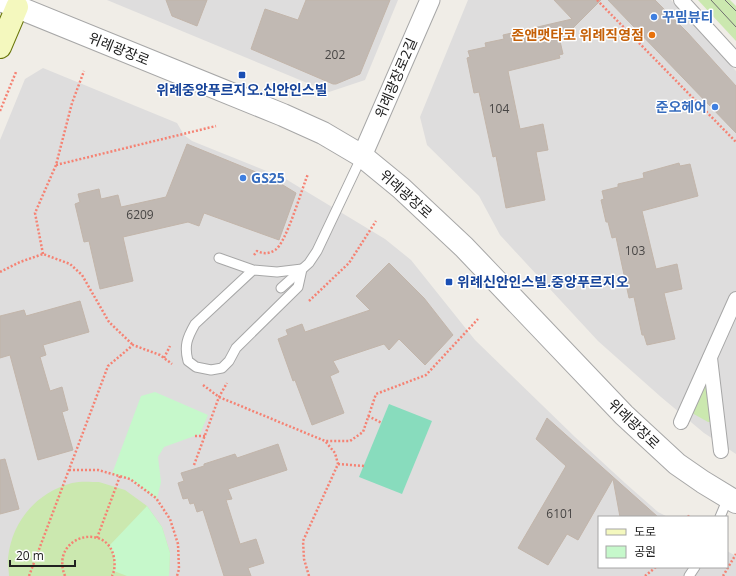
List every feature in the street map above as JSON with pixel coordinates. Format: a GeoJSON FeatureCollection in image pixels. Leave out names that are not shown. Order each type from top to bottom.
{"type":"FeatureCollection","features":[{"type":"Feature","properties":{"kind":"main road"},"geometry":{"type":"LineString","coordinates":[[0,47],[8,4]]}},
{"type":"Feature","properties":{"kind":"street","name":"위례광장로2길"},"geometry":{"type":"LineString","coordinates":[[362,156],[430,0]]}},
{"type":"Feature","properties":{"kind":"street"},"geometry":{"type":"LineString","coordinates":[[681,0],[736,60]]}},
{"type":"Feature","properties":{"kind":"street","name":"위례광장로"},"geometry":{"type":"LineString","coordinates":[[8,4],[283,115],[323,134],[362,156],[401,188],[464,247],[624,415],[677,464],[703,482],[728,506]]}},
{"type":"Feature","properties":{"kind":"street"},"geometry":{"type":"LineString","coordinates":[[681,422],[736,299]]}},
{"type":"Feature","properties":{"kind":"street"},"geometry":{"type":"LineString","coordinates":[[710,357],[721,451]]}},
{"type":"Feature","properties":{"kind":"lane"},"geometry":{"type":"LineString","coordinates":[[281,288],[309,263],[318,251],[362,156]]}},
{"type":"Feature","properties":{"kind":"lane"},"geometry":{"type":"LineString","coordinates":[[219,258],[253,270],[277,272],[302,269]]}},
{"type":"Feature","properties":{"kind":"lane"},"geometry":{"type":"LineString","coordinates":[[253,270],[195,324],[188,335],[185,350],[188,361],[196,367],[211,370],[222,368],[229,361],[236,348],[298,287],[302,269]]}},
{"type":"Feature","properties":{"kind":"path"},"geometry":{"type":"LineString","coordinates":[[597,0],[736,142]]}},
{"type":"Feature","properties":{"kind":"path"},"geometry":{"type":"LineString","coordinates":[[0,111],[16,72]]}},
{"type":"Feature","properties":{"kind":"path"},"geometry":{"type":"LineString","coordinates":[[43,254],[35,213],[56,165],[72,103],[84,72]]}},
{"type":"Feature","properties":{"kind":"path"},"geometry":{"type":"LineString","coordinates":[[56,165],[216,126]]}},
{"type":"Feature","properties":{"kind":"path"},"geometry":{"type":"LineString","coordinates":[[244,267],[257,251],[264,254],[275,250],[280,245],[288,228],[308,174]]}},
{"type":"Feature","properties":{"kind":"path"},"geometry":{"type":"LineString","coordinates":[[0,272],[20,262],[43,254],[70,264],[82,275],[109,322],[132,345],[160,355],[176,366]]}},
{"type":"Feature","properties":{"kind":"path"},"geometry":{"type":"LineString","coordinates":[[201,384],[219,397],[325,441],[350,441],[363,432],[376,394],[426,375],[478,319]]}},
{"type":"Feature","properties":{"kind":"path"},"geometry":{"type":"LineString","coordinates":[[29,576],[108,366],[132,345]]}},
{"type":"Feature","properties":{"kind":"path"},"geometry":{"type":"LineString","coordinates":[[194,465],[219,397]]}},
{"type":"Feature","properties":{"kind":"path"},"geometry":{"type":"LineString","coordinates":[[368,416],[382,423]]}},
{"type":"Feature","properties":{"kind":"path"},"geometry":{"type":"LineString","coordinates":[[195,436],[205,436]]}},
{"type":"Feature","properties":{"kind":"path"},"geometry":{"type":"LineString","coordinates":[[309,576],[304,559],[303,541],[338,464],[335,453],[325,441]]}},
{"type":"Feature","properties":{"kind":"path"},"geometry":{"type":"LineString","coordinates":[[338,464],[364,466]]}},
{"type":"Feature","properties":{"kind":"path"},"geometry":{"type":"LineString","coordinates":[[69,470],[98,470],[130,479],[156,498],[170,519],[178,544],[179,569],[177,576]]}},
{"type":"Feature","properties":{"kind":"path"},"geometry":{"type":"LineString","coordinates":[[97,538],[120,476]]}},
{"type":"Feature","properties":{"kind":"path"},"geometry":{"type":"LineString","coordinates":[[65,576],[62,569],[64,552],[69,545],[76,540],[85,537],[102,540],[114,553],[115,562],[112,576]]}},
{"type":"Feature","properties":{"kind":"path"},"geometry":{"type":"LineString","coordinates":[[728,568],[736,554]]}},
{"type":"Feature","properties":{"kind":"path"},"geometry":{"type":"LineString","coordinates":[[645,576],[655,568]]}},
{"type":"Feature","properties":{"kind":"shaded area"},"geometry":{"type":"Polygon","coordinates":[[[107,0],[398,0],[365,80],[329,92],[107,0]]]}},
{"type":"Feature","properties":{"kind":"shaded area"},"geometry":{"type":"Polygon","coordinates":[[[468,0],[671,0],[736,71],[736,454],[704,433],[598,341],[500,235],[479,196],[427,145],[420,117],[468,0]]]}},
{"type":"Feature","properties":{"kind":"shaded area"},"geometry":{"type":"Polygon","coordinates":[[[43,68],[177,123],[184,135],[192,141],[284,178],[385,239],[411,260],[475,340],[575,437],[658,512],[666,516],[598,516],[598,568],[728,568],[728,552],[736,556],[736,576],[0,576],[0,140],[25,79],[43,68]]]}},
{"type":"Feature","properties":{"kind":"green space"},"geometry":{"type":"Polygon","coordinates":[[[698,0],[730,0],[736,6],[736,41],[698,0]]]}},
{"type":"Feature","properties":{"kind":"green space"},"geometry":{"type":"Polygon","coordinates":[[[708,381],[712,422],[708,422],[692,413],[705,382],[708,381]]]}},
{"type":"Feature","properties":{"kind":"green space"},"geometry":{"type":"Polygon","coordinates":[[[155,392],[208,415],[200,434],[164,447],[158,457],[161,482],[157,499],[130,479],[112,474],[141,396],[155,392]]]}},
{"type":"Feature","properties":{"kind":"green space"},"geometry":{"type":"Polygon","coordinates":[[[389,404],[432,421],[402,494],[359,477],[389,404]]]}},
{"type":"Feature","properties":{"kind":"green space"},"geometry":{"type":"Polygon","coordinates":[[[75,482],[99,482],[125,490],[147,506],[162,527],[170,553],[169,576],[9,576],[8,560],[10,545],[15,532],[28,510],[37,501],[59,488],[75,482]]]}},
{"type":"Feature","properties":{"kind":"green space"},"geometry":{"type":"Polygon","coordinates":[[[147,506],[162,527],[170,553],[169,576],[127,576],[114,571],[114,558],[109,546],[147,506]]]}},
{"type":"Feature","properties":{"kind":"building"},"geometry":{"type":"Polygon","coordinates":[[[166,0],[207,0],[197,26],[172,16],[166,0]]]}},
{"type":"Feature","properties":{"kind":"building"},"geometry":{"type":"Polygon","coordinates":[[[306,0],[390,0],[360,74],[333,84],[251,49],[265,9],[298,20],[306,0]]]}},
{"type":"Feature","properties":{"kind":"building"},"geometry":{"type":"Polygon","coordinates":[[[554,0],[601,0],[560,41],[563,54],[559,55],[560,58],[508,71],[520,129],[543,124],[548,150],[536,152],[545,200],[506,208],[496,156],[493,157],[479,92],[474,93],[467,58],[470,57],[468,51],[486,47],[485,43],[504,39],[503,35],[572,19],[554,0]]]}},
{"type":"Feature","properties":{"kind":"building"},"geometry":{"type":"Polygon","coordinates":[[[608,0],[655,0],[687,32],[736,86],[736,133],[608,0]]]}},
{"type":"Feature","properties":{"kind":"building"},"geometry":{"type":"Polygon","coordinates":[[[187,144],[273,179],[296,193],[279,240],[204,213],[199,226],[188,222],[123,237],[133,281],[100,289],[89,241],[84,242],[75,204],[80,202],[78,194],[99,189],[101,199],[118,195],[121,207],[166,197],[187,144]]]}},
{"type":"Feature","properties":{"kind":"building"},"geometry":{"type":"Polygon","coordinates":[[[679,163],[680,166],[690,164],[698,196],[642,211],[656,269],[677,264],[682,289],[664,293],[675,339],[647,345],[644,335],[642,335],[634,297],[629,298],[616,237],[612,238],[608,222],[606,222],[601,200],[604,199],[602,191],[618,187],[618,184],[644,178],[643,173],[679,163]]]}},
{"type":"Feature","properties":{"kind":"building"},"geometry":{"type":"Polygon","coordinates":[[[389,263],[424,298],[453,335],[425,365],[399,339],[389,350],[384,344],[333,361],[339,372],[330,376],[344,413],[312,425],[295,380],[293,381],[278,339],[288,335],[286,330],[302,324],[305,332],[370,310],[356,296],[389,263]]]}},
{"type":"Feature","properties":{"kind":"building"},"geometry":{"type":"Polygon","coordinates":[[[80,301],[89,332],[43,345],[46,355],[40,357],[50,391],[62,387],[68,410],[62,412],[73,450],[38,460],[10,355],[0,358],[0,316],[24,310],[26,316],[80,301]]]}},
{"type":"Feature","properties":{"kind":"building"},"geometry":{"type":"Polygon","coordinates":[[[547,418],[657,516],[620,516],[613,479],[578,540],[567,534],[548,565],[518,548],[566,466],[536,439],[547,418]]]}},
{"type":"Feature","properties":{"kind":"building"},"geometry":{"type":"Polygon","coordinates":[[[278,444],[287,470],[228,489],[232,499],[226,500],[240,544],[256,539],[264,563],[248,568],[251,576],[224,576],[203,510],[197,512],[194,503],[190,504],[188,498],[183,499],[178,483],[184,481],[181,473],[235,454],[237,458],[278,444]]]}},
{"type":"Feature","properties":{"kind":"building"},"geometry":{"type":"Polygon","coordinates":[[[5,459],[19,509],[0,514],[0,460],[5,459]]]}},
{"type":"Feature","properties":{"kind":"tram line"},"geometry":{"type":"LineString","coordinates":[[711,0],[736,27]]}},
{"type":"Feature","properties":{"kind":"tram line"},"geometry":{"type":"LineString","coordinates":[[725,0],[736,11]]}},
{"type":"Feature","properties":{"kind":"place","name":"꾸밈뷰티"},"geometry":{"type":"Point","coordinates":[654,17]}},
{"type":"Feature","properties":{"kind":"place","name":"존앤맷타코 위례직영점"},"geometry":{"type":"Point","coordinates":[652,35]}},
{"type":"Feature","properties":{"kind":"place","name":"위례중앙푸르지오.신안인스빌"},"geometry":{"type":"Point","coordinates":[242,75]}},
{"type":"Feature","properties":{"kind":"place","name":"준오헤어"},"geometry":{"type":"Point","coordinates":[715,107]}},
{"type":"Feature","properties":{"kind":"place","name":"GS25"},"geometry":{"type":"Point","coordinates":[243,178]}},
{"type":"Feature","properties":{"kind":"place","name":"위례신안인스빌.중앙푸르지오"},"geometry":{"type":"Point","coordinates":[449,282]}}]}
